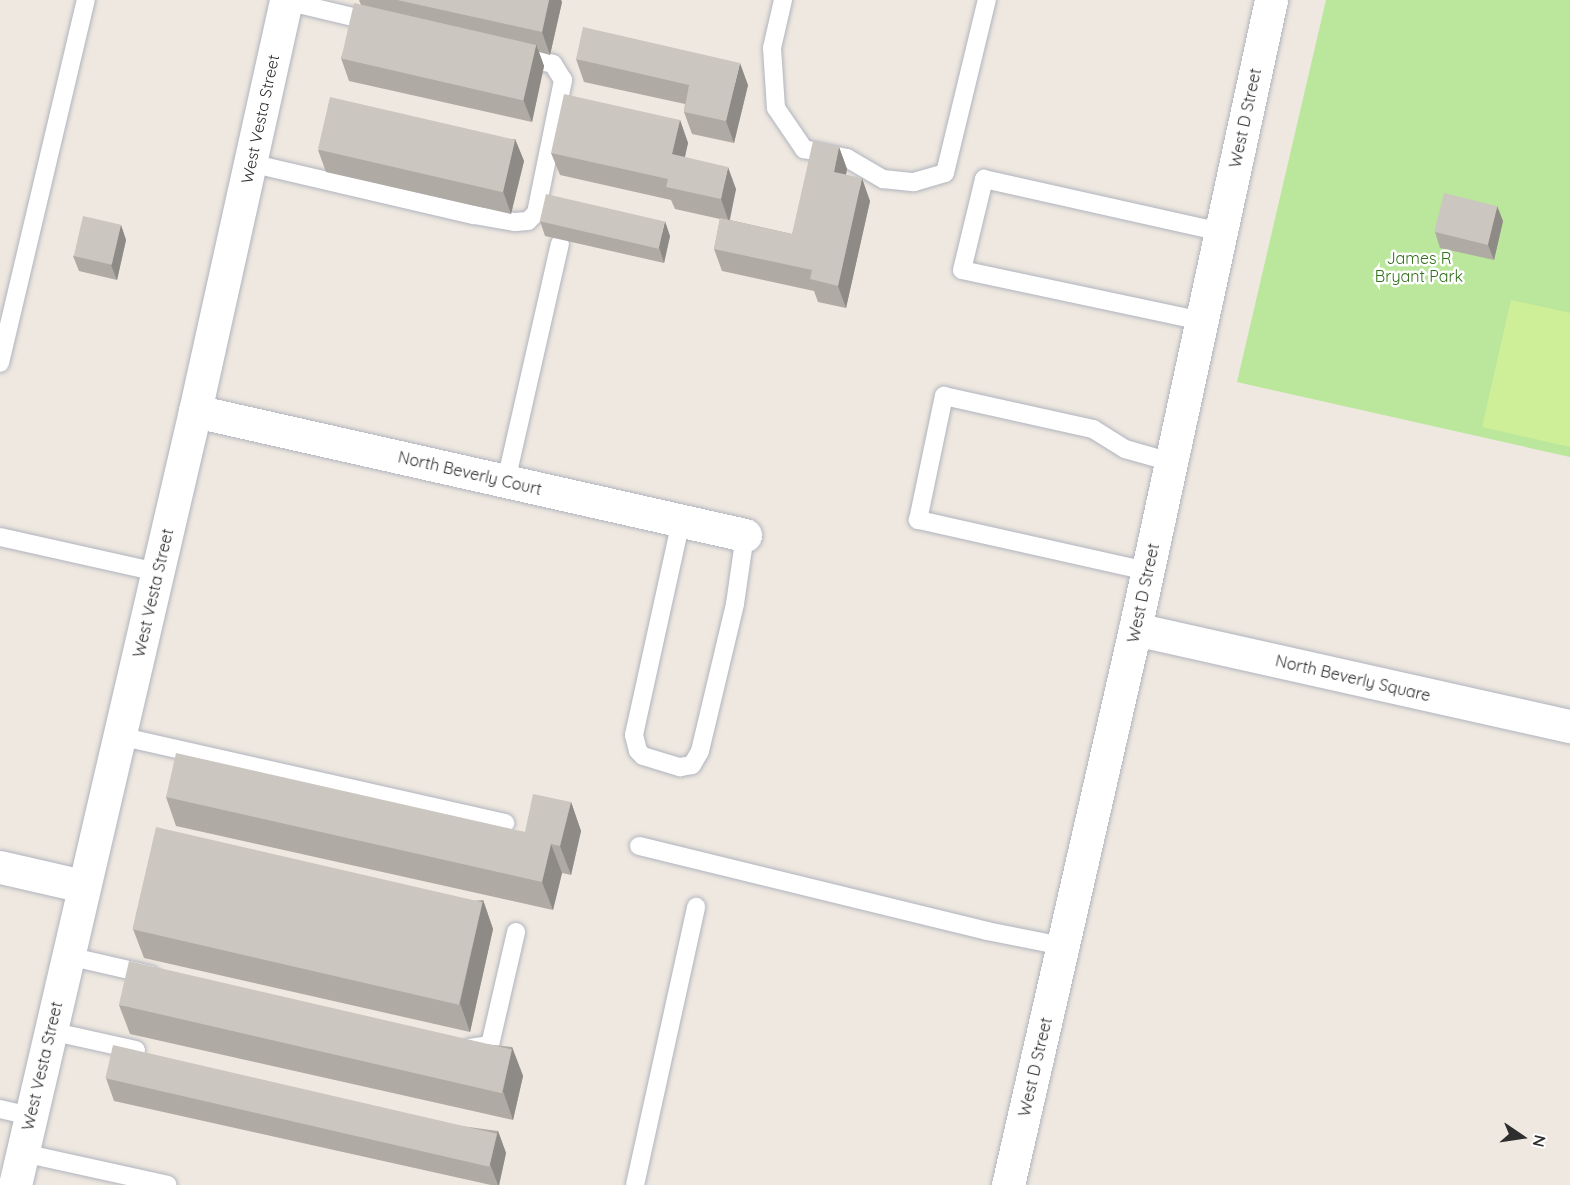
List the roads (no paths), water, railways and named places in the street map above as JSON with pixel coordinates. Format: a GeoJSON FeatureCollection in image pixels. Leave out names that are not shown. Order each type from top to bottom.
{"type":"FeatureCollection","features":[{"type":"Feature","properties":{"kind":"street","name":"West D Street"},"geometry":{"type":"LineString","coordinates":[[1008,1185],[1135,629],[1271,0]]}},
{"type":"Feature","properties":{"kind":"street","name":"West Vesta Street"},"geometry":{"type":"LineString","coordinates":[[15,1185],[23,1153],[16,1113],[50,1031],[195,411],[286,1]]}},
{"type":"Feature","properties":{"kind":"street","name":"North Beverly Court"},"geometry":{"type":"LineString","coordinates":[[195,411],[744,535]]}},
{"type":"Feature","properties":{"kind":"street","name":"North Beverly Square"},"geometry":{"type":"LineString","coordinates":[[1135,629],[1570,726]]}},
{"type":"Feature","properties":{"kind":"street"},"geometry":{"type":"LineString","coordinates":[[0,867],[83,886]]}},
{"type":"Feature","properties":{"kind":"lane"},"geometry":{"type":"LineString","coordinates":[[0,363],[86,0]]}},
{"type":"Feature","properties":{"kind":"lane"},"geometry":{"type":"LineString","coordinates":[[783,0],[772,48],[776,108],[804,149],[847,158],[883,179],[914,182],[945,173],[987,0]]}},
{"type":"Feature","properties":{"kind":"lane"},"geometry":{"type":"LineString","coordinates":[[286,1],[396,27]]}},
{"type":"Feature","properties":{"kind":"lane"},"geometry":{"type":"LineString","coordinates":[[250,163],[474,215],[515,222],[528,221],[536,213],[564,80],[553,64],[507,53]]}},
{"type":"Feature","properties":{"kind":"lane"},"geometry":{"type":"LineString","coordinates":[[1202,321],[962,270],[984,179],[1221,232]]}},
{"type":"Feature","properties":{"kind":"lane"},"geometry":{"type":"LineString","coordinates":[[506,481],[560,244]]}},
{"type":"Feature","properties":{"kind":"lane"},"geometry":{"type":"LineString","coordinates":[[1147,571],[918,520],[944,396],[1093,429],[1125,449],[1171,462]]}},
{"type":"Feature","properties":{"kind":"lane"},"geometry":{"type":"LineString","coordinates":[[681,521],[634,735],[638,751],[643,756],[680,767],[692,765],[700,751],[735,604],[744,535]]}},
{"type":"Feature","properties":{"kind":"lane"},"geometry":{"type":"LineString","coordinates":[[0,537],[157,572]]}},
{"type":"Feature","properties":{"kind":"lane"},"geometry":{"type":"LineString","coordinates":[[119,735],[505,823]]}},
{"type":"Feature","properties":{"kind":"lane"},"geometry":{"type":"LineString","coordinates":[[639,846],[987,932],[1063,946]]}},
{"type":"Feature","properties":{"kind":"lane"},"geometry":{"type":"LineString","coordinates":[[635,1185],[696,907]]}},
{"type":"Feature","properties":{"kind":"lane"},"geometry":{"type":"LineString","coordinates":[[456,1046],[480,1049],[490,1045],[516,932]]}},
{"type":"Feature","properties":{"kind":"lane"},"geometry":{"type":"LineString","coordinates":[[68,956],[169,979]]}},
{"type":"Feature","properties":{"kind":"lane"},"geometry":{"type":"LineString","coordinates":[[50,1031],[154,1054]]}},
{"type":"Feature","properties":{"kind":"lane"},"geometry":{"type":"LineString","coordinates":[[23,1153],[168,1185]]}},
{"type":"Feature","properties":{"kind":"park label","name":"James R Bryant Park"},"geometry":{"type":"Point","coordinates":[1419,267]}}]}
